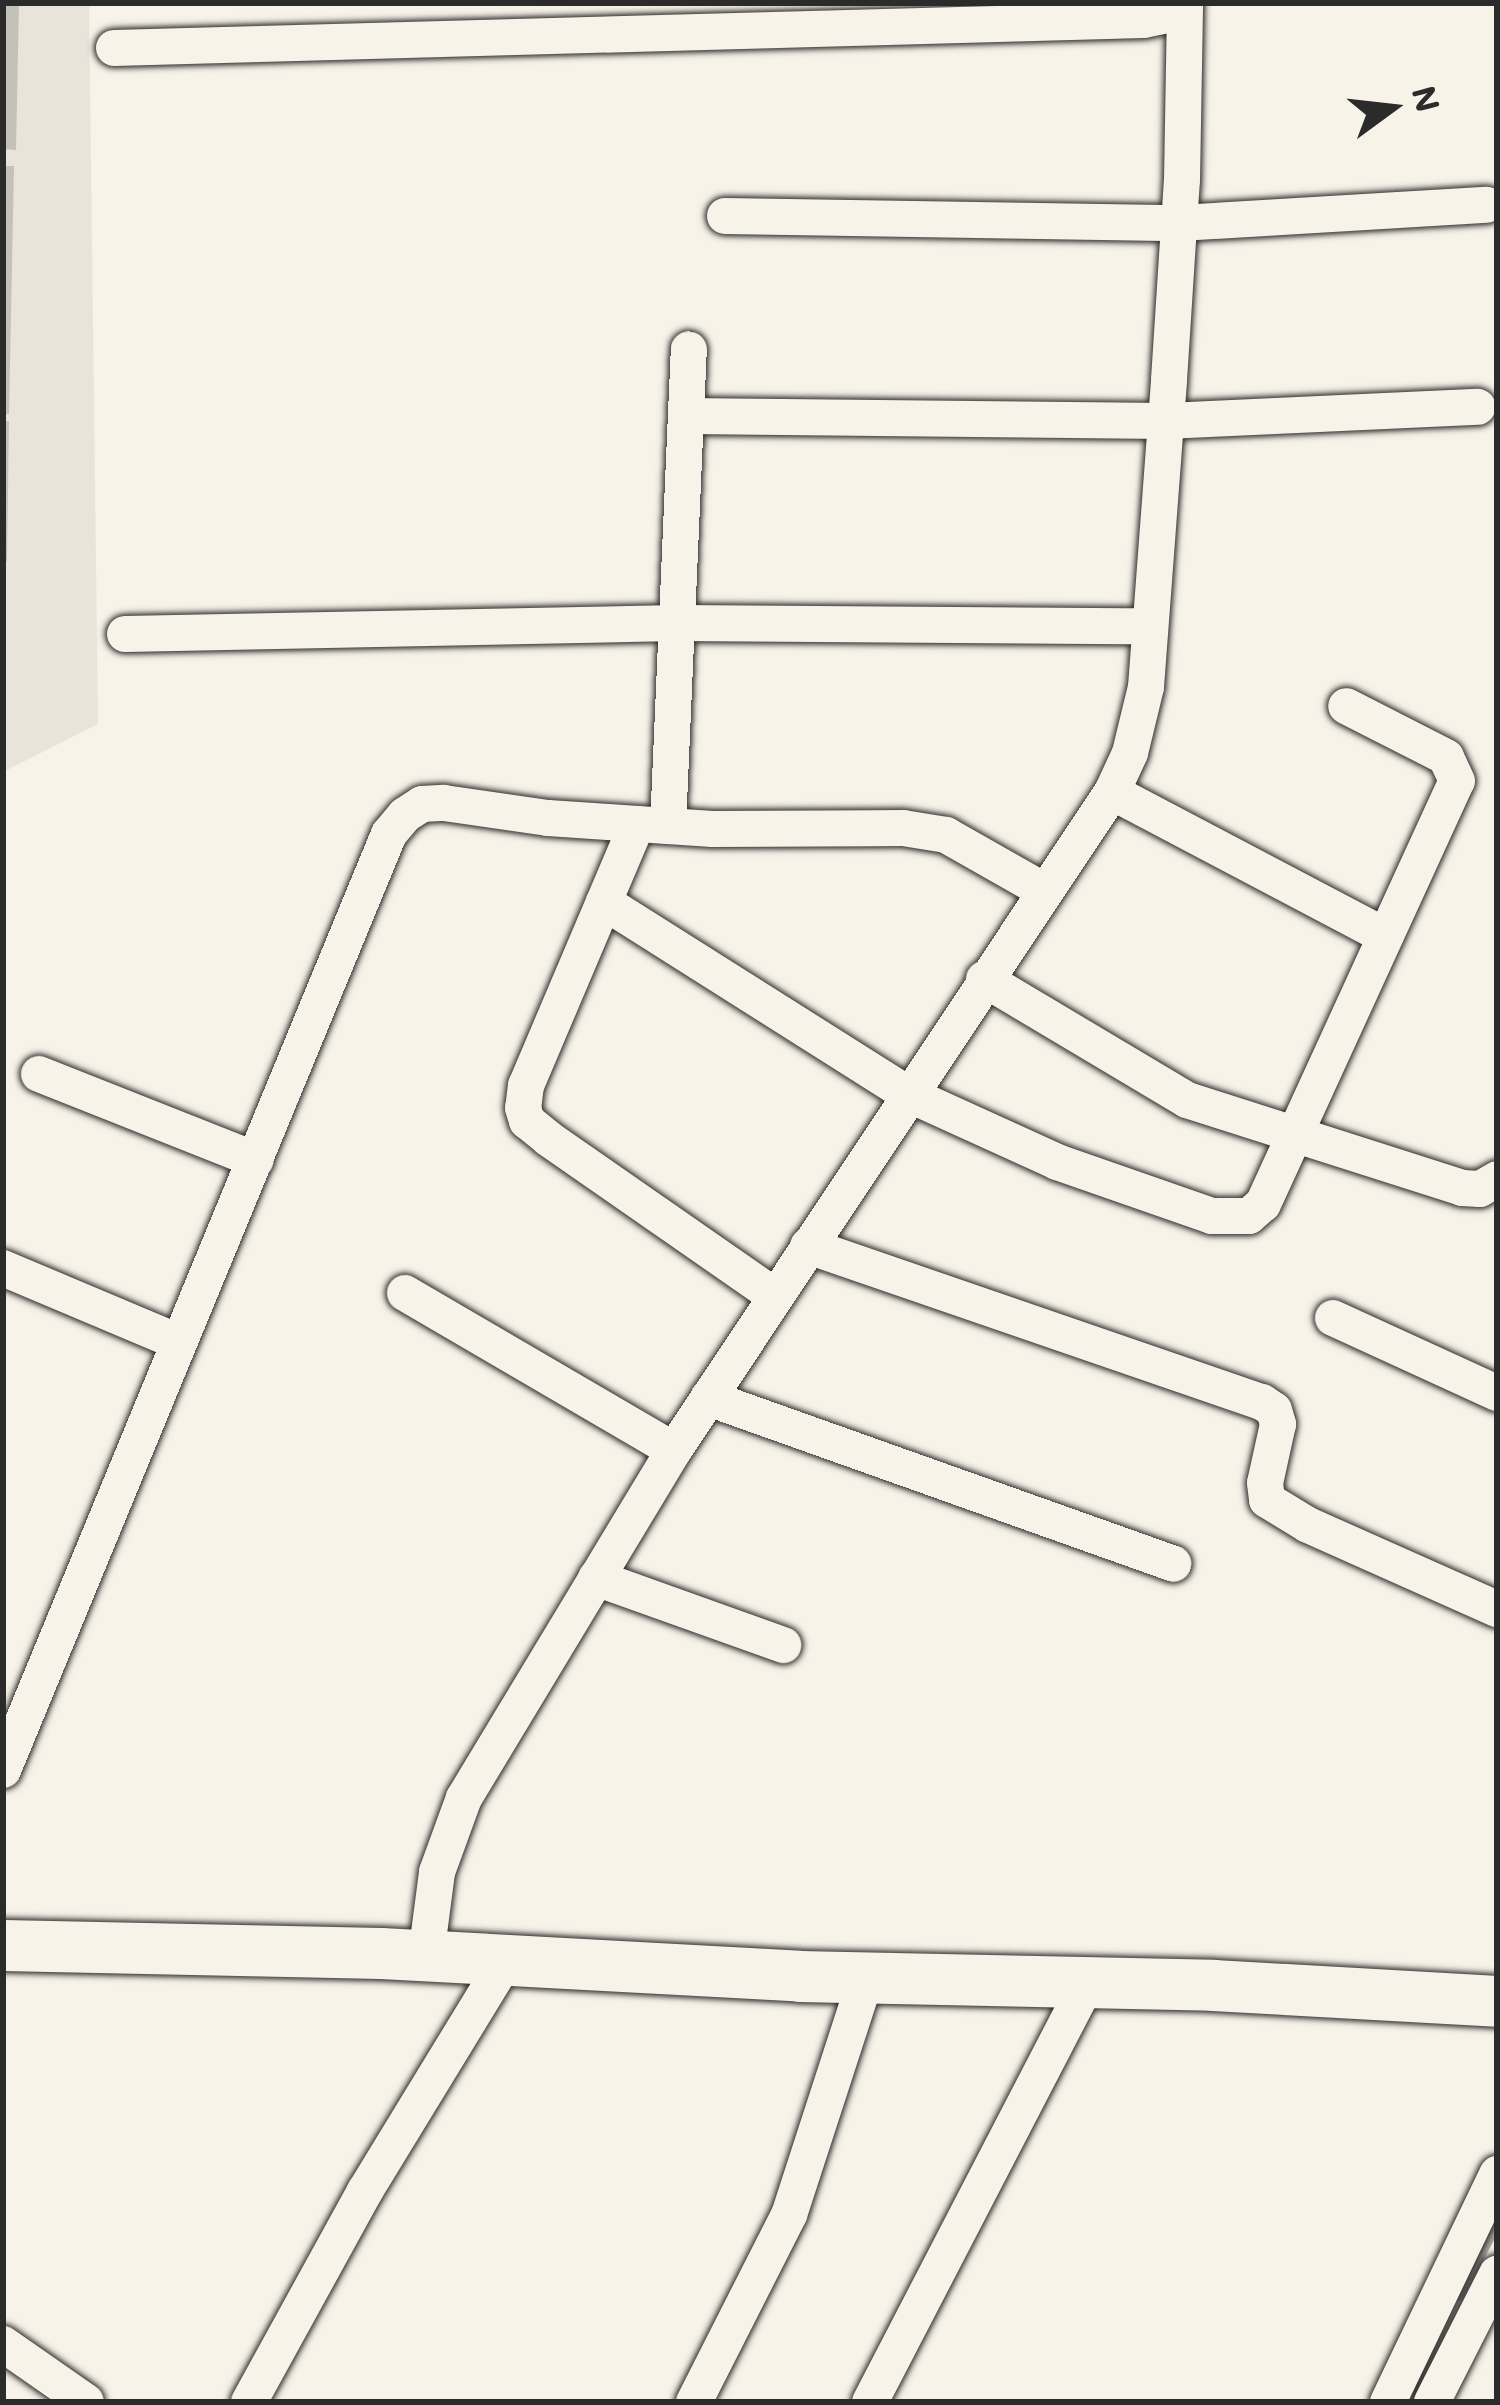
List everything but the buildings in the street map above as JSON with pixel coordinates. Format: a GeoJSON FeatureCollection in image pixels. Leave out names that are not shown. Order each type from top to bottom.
{"type":"FeatureCollection","features":[{"type":"Feature","properties":{"kind":"street"},"geometry":{"type":"LineString","coordinates":[[114,48],[560,20],[1144,20],[1168,14],[1182,3]]}},
{"type":"Feature","properties":{"kind":"street"},"geometry":{"type":"LineString","coordinates":[[426,1956],[447,1835],[674,1450],[1112,791],[1142,719],[1180,223],[1182,3]]}},
{"type":"Feature","properties":{"kind":"street"},"geometry":{"type":"LineString","coordinates":[[725,216],[1180,223],[1486,205]]}},
{"type":"Feature","properties":{"kind":"street"},"geometry":{"type":"LineString","coordinates":[[689,349],[678,623],[653,825],[604,902],[526,1085],[527,1121],[775,1296]]}},
{"type":"Feature","properties":{"kind":"street"},"geometry":{"type":"LineString","coordinates":[[686,416],[1166,421],[1478,407]]}},
{"type":"Feature","properties":{"kind":"street"},"geometry":{"type":"LineString","coordinates":[[125,634],[678,623],[1150,626]]}},
{"type":"Feature","properties":{"kind":"street"},"geometry":{"type":"LineString","coordinates":[[604,902],[908,1094],[1057,1162],[1232,1219],[1249,1216],[1263,1204],[1457,781],[1446,757],[1346,706]]}},
{"type":"Feature","properties":{"kind":"street"},"geometry":{"type":"LineString","coordinates":[[1112,791],[1385,936]]}},
{"type":"Feature","properties":{"kind":"street"},"geometry":{"type":"LineString","coordinates":[[3,1770],[389,834],[405,814],[422,804],[444,802],[653,825],[903,828],[946,836],[1042,890]]}},
{"type":"Feature","properties":{"kind":"street"},"geometry":{"type":"LineString","coordinates":[[983,979],[1187,1100],[1462,1188],[1480,1189],[1497,1178]]}},
{"type":"Feature","properties":{"kind":"street"},"geometry":{"type":"LineString","coordinates":[[39,1074],[256,1160]]}},
{"type":"Feature","properties":{"kind":"street"},"geometry":{"type":"LineString","coordinates":[[808,1246],[1262,1402],[1274,1410],[1278,1424],[1264,1483],[1267,1500],[1497,1609]]}},
{"type":"Feature","properties":{"kind":"street"},"geometry":{"type":"LineString","coordinates":[[3,1268],[178,1342]]}},
{"type":"Feature","properties":{"kind":"street"},"geometry":{"type":"LineString","coordinates":[[405,1293],[674,1450]]}},
{"type":"Feature","properties":{"kind":"street"},"geometry":{"type":"LineString","coordinates":[[1333,1318],[1497,1393]]}},
{"type":"Feature","properties":{"kind":"street"},"geometry":{"type":"LineString","coordinates":[[708,1398],[1173,1564]]}},
{"type":"Feature","properties":{"kind":"street"},"geometry":{"type":"LineString","coordinates":[[596,1578],[783,1645]]}},
{"type":"Feature","properties":{"kind":"street"},"geometry":{"type":"LineString","coordinates":[[3,1945],[426,1956],[866,1978],[1088,1982],[1497,2000]]}},
{"type":"Feature","properties":{"kind":"street"},"geometry":{"type":"LineString","coordinates":[[249,2402],[365,2192],[506,1960]]}},
{"type":"Feature","properties":{"kind":"street"},"geometry":{"type":"LineString","coordinates":[[694,2402],[789,2215],[866,1978]]}},
{"type":"Feature","properties":{"kind":"street"},"geometry":{"type":"LineString","coordinates":[[870,2402],[1088,1982]]}},
{"type":"Feature","properties":{"kind":"street"},"geometry":{"type":"LineString","coordinates":[[1388,2402],[1497,2174]]}},
{"type":"Feature","properties":{"kind":"street"},"geometry":{"type":"LineString","coordinates":[[1432,2402],[1497,2274]]}},
{"type":"Feature","properties":{"kind":"street"},"geometry":{"type":"LineString","coordinates":[[3,2344],[86,2402]]}},
{"type":"Feature","properties":{"kind":"shaded area"},"geometry":{"type":"Polygon","coordinates":[[[3,3],[89,3],[98,724],[3,772],[3,3]]]}},
{"type":"Feature","properties":{"kind":"waterway"},"geometry":{"type":"LineString","coordinates":[[1458,2295],[1497,2222]]}}]}
